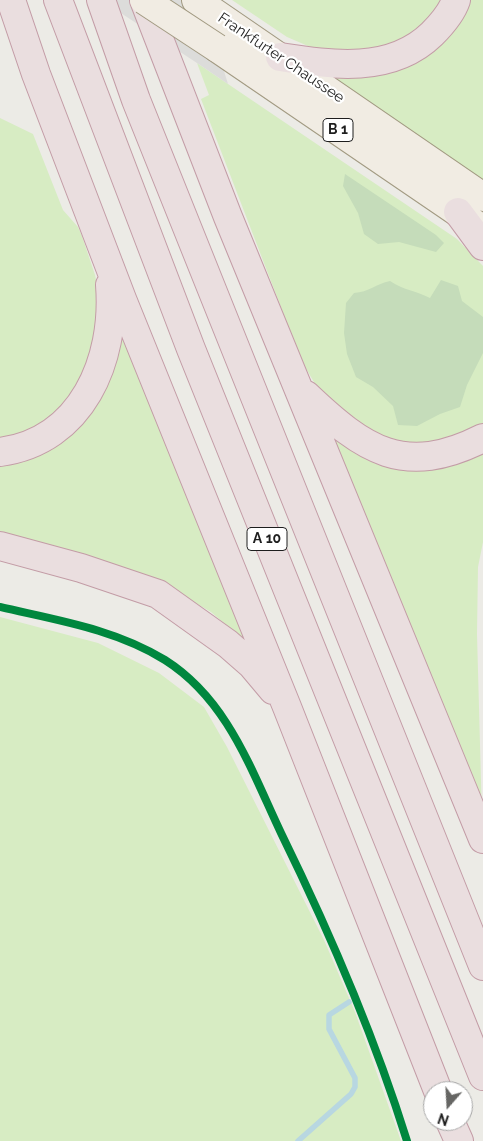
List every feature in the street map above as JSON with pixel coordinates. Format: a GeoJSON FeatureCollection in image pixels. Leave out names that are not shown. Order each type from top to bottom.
{"type":"FeatureCollection","features":[{"type":"Feature","properties":{"kind":"highway"},"geometry":{"type":"LineString","coordinates":[[11,0],[36,74],[108,262],[287,707],[434,1081]]}},
{"type":"Feature","properties":{"kind":"highway","name":"A 10"},"geometry":{"type":"LineString","coordinates":[[58,0],[191,348],[483,1076]]}},
{"type":"Feature","properties":{"kind":"highway","name":"A 10"},"geometry":{"type":"LineString","coordinates":[[101,0],[140,109],[483,966]]}},
{"type":"Feature","properties":{"kind":"highway"},"geometry":{"type":"LineString","coordinates":[[144,0],[224,208],[483,839]]}},
{"type":"Feature","properties":{"kind":"highway"},"geometry":{"type":"LineString","coordinates":[[280,58],[342,64],[375,63],[399,57],[423,43],[440,26],[456,0]]}},
{"type":"Feature","properties":{"kind":"highway"},"geometry":{"type":"LineString","coordinates":[[458,212],[483,246]]}},
{"type":"Feature","properties":{"kind":"highway"},"geometry":{"type":"LineString","coordinates":[[0,452],[37,441],[62,424],[86,398],[104,359],[111,323],[108,262]]}},
{"type":"Feature","properties":{"kind":"highway"},"geometry":{"type":"LineString","coordinates":[[298,387],[337,424],[363,443],[390,455],[420,458],[461,449],[483,438]]}},
{"type":"Feature","properties":{"kind":"highway"},"geometry":{"type":"LineString","coordinates":[[0,546],[81,568],[158,594],[198,620],[246,660],[287,707]]}},
{"type":"Feature","properties":{"kind":"main road","name":"Frankfurter Chaussee"},"geometry":{"type":"LineString","coordinates":[[144,0],[483,229]]}},
{"type":"Feature","properties":{"kind":"main road","name":"Frankfurter Chaussee"},"geometry":{"type":"LineString","coordinates":[[200,2],[483,197]]}},
{"type":"Feature","properties":{"kind":"green space"},"geometry":{"type":"Polygon","coordinates":[[[232,0],[446,0],[414,38],[362,55],[315,49],[287,37],[232,0]]]}},
{"type":"Feature","properties":{"kind":"green space"},"geometry":{"type":"Polygon","coordinates":[[[469,0],[483,0],[483,182],[318,69],[347,76],[469,0]]]}},
{"type":"Feature","properties":{"kind":"green space"},"geometry":{"type":"Polygon","coordinates":[[[197,63],[457,239],[483,266],[483,426],[470,435],[414,449],[371,439],[317,387],[302,362],[201,99],[209,95],[197,63]]]}},
{"type":"Feature","properties":{"kind":"green space"},"geometry":{"type":"Polygon","coordinates":[[[0,118],[33,134],[63,210],[78,227],[95,275],[101,303],[101,328],[78,393],[33,431],[0,442],[0,118]]]}},
{"type":"Feature","properties":{"kind":"green space"},"geometry":{"type":"Polygon","coordinates":[[[345,174],[436,235],[444,243],[436,252],[399,242],[378,244],[364,234],[358,213],[343,186],[345,174]]]}},
{"type":"Feature","properties":{"kind":"green space"},"geometry":{"type":"Polygon","coordinates":[[[441,280],[458,286],[462,301],[483,317],[483,353],[467,385],[460,407],[440,414],[417,426],[398,425],[393,406],[373,387],[356,377],[347,354],[344,333],[346,303],[354,293],[390,281],[400,287],[430,298],[441,280]]]}},
{"type":"Feature","properties":{"kind":"green space"},"geometry":{"type":"Polygon","coordinates":[[[121,311],[260,659],[240,637],[211,612],[168,587],[0,535],[0,465],[13,463],[44,452],[90,412],[105,390],[115,366],[121,311]]]}},
{"type":"Feature","properties":{"kind":"green space"},"geometry":{"type":"Polygon","coordinates":[[[324,427],[361,457],[380,465],[399,469],[419,470],[439,466],[460,460],[483,450],[483,542],[478,567],[477,634],[482,818],[324,427]]]}},
{"type":"Feature","properties":{"kind":"green space"},"geometry":{"type":"Polygon","coordinates":[[[0,617],[98,643],[159,673],[204,707],[227,747],[324,940],[355,1012],[401,1141],[0,1141],[0,617]]]}},
{"type":"Feature","properties":{"kind":"pier"},"geometry":{"type":"Polygon","coordinates":[[[101,0],[202,0],[228,84],[197,63],[101,0]]]}},
{"type":"Feature","properties":{"kind":"waterway"},"geometry":{"type":"LineString","coordinates":[[298,1141],[351,1094],[355,1087],[355,1078],[329,1029],[329,1015],[349,1002]]}},
{"type":"Feature","properties":{"kind":"cycle path"},"geometry":{"type":"LineString","coordinates":[[0,607],[64,621],[126,640],[165,660],[187,676],[205,695],[221,716],[248,761],[317,908],[366,1023],[407,1141]]}}]}
